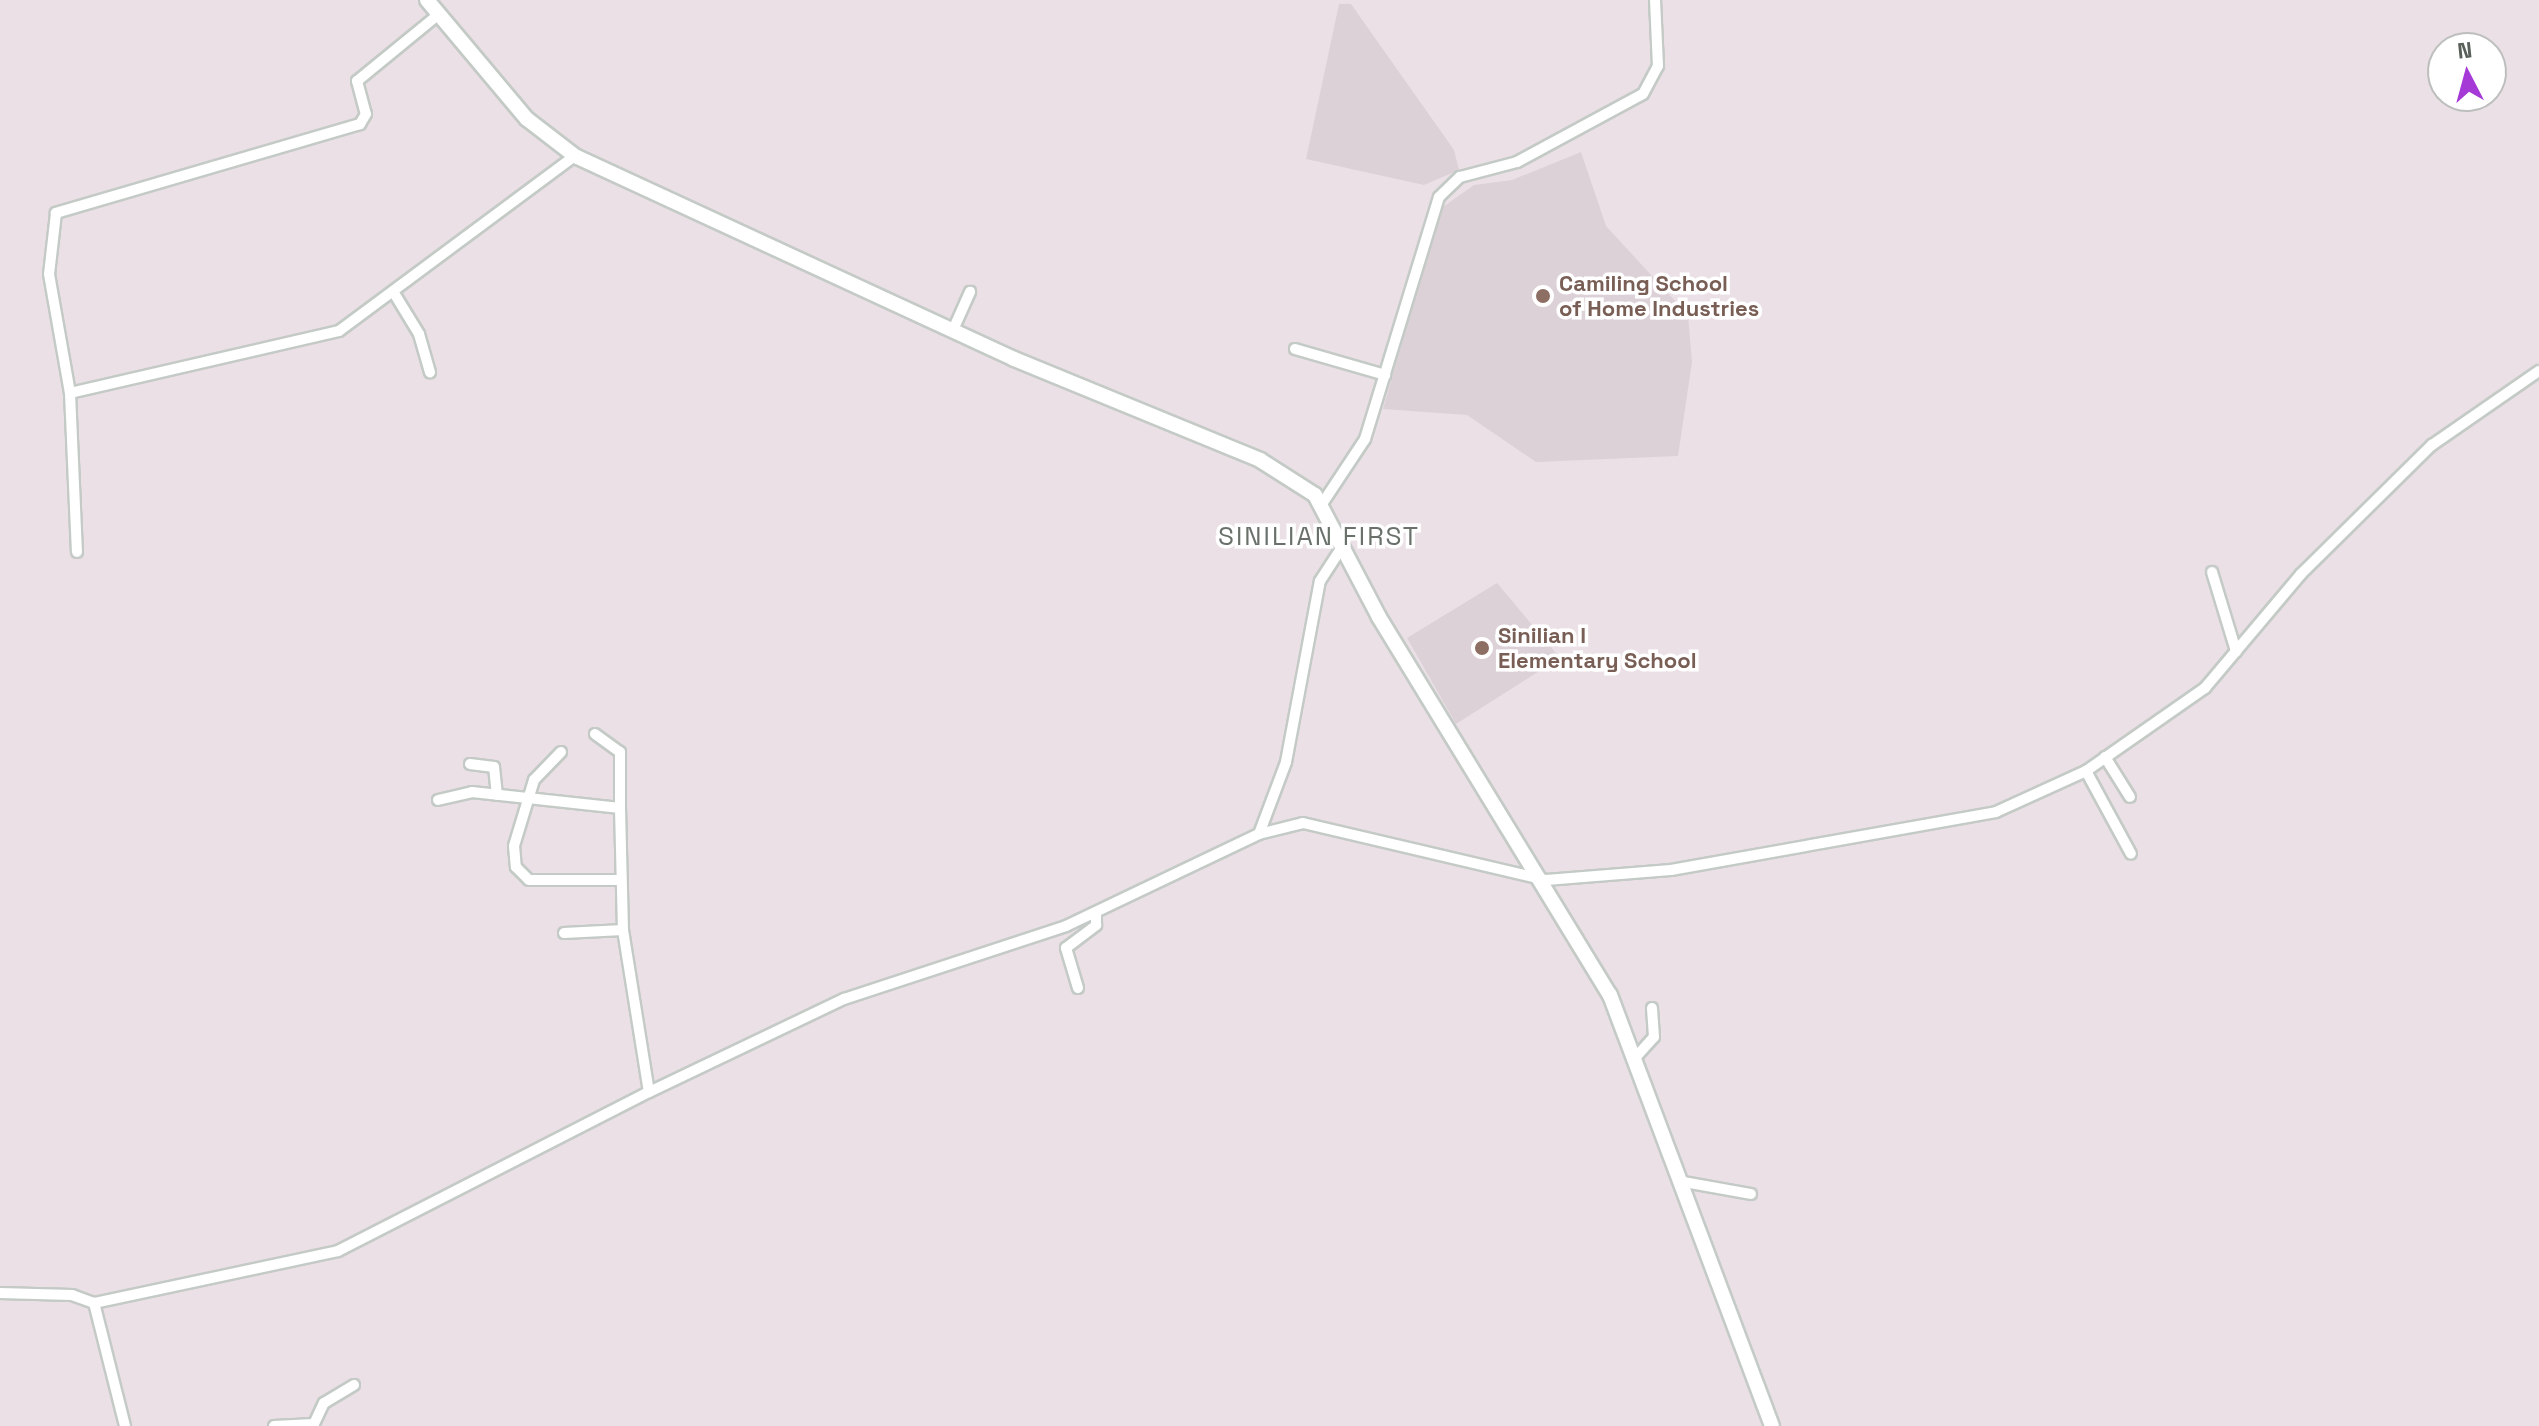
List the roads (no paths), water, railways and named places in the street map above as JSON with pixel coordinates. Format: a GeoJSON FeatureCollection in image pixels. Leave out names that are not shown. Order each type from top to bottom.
{"type":"FeatureCollection","features":[{"type":"Feature","properties":{"kind":"street"},"geometry":{"type":"LineString","coordinates":[[427,0],[527,119],[575,156],[953,330],[1260,460],[1322,504],[1342,547],[1546,880],[1610,995],[1684,1182],[1772,1426]]}},
{"type":"Feature","properties":{"kind":"street"},"geometry":{"type":"LineString","coordinates":[[1322,504],[1361,450],[1423,238],[1445,187],[1517,162],[1643,94],[1658,66],[1655,0]]}},
{"type":"Feature","properties":{"kind":"street"},"geometry":{"type":"LineString","coordinates":[[77,552],[70,393],[49,274],[56,213],[360,124],[366,114],[357,81],[439,14]]}},
{"type":"Feature","properties":{"kind":"street"},"geometry":{"type":"LineString","coordinates":[[70,393],[330,334],[394,293],[575,156]]}},
{"type":"Feature","properties":{"kind":"street"},"geometry":{"type":"LineString","coordinates":[[953,330],[970,292]]}},
{"type":"Feature","properties":{"kind":"street"},"geometry":{"type":"LineString","coordinates":[[394,293],[419,334],[430,372]]}},
{"type":"Feature","properties":{"kind":"street"},"geometry":{"type":"LineString","coordinates":[[1295,349],[1385,375]]}},
{"type":"Feature","properties":{"kind":"street"},"geometry":{"type":"LineString","coordinates":[[0,1293],[72,1295],[94,1303],[320,1258],[649,1092],[857,993],[1096,913],[1259,834],[1316,824],[1546,880],[1671,870],[1996,812],[2086,771],[2205,688],[2301,574],[2432,445],[2539,371]]}},
{"type":"Feature","properties":{"kind":"street"},"geometry":{"type":"LineString","coordinates":[[1259,834],[1286,762],[1320,581],[1342,547]]}},
{"type":"Feature","properties":{"kind":"street"},"geometry":{"type":"LineString","coordinates":[[2212,572],[2236,651]]}},
{"type":"Feature","properties":{"kind":"street"},"geometry":{"type":"LineString","coordinates":[[595,734],[620,752],[618,880],[649,1092]]}},
{"type":"Feature","properties":{"kind":"street"},"geometry":{"type":"LineString","coordinates":[[561,752],[536,775],[512,852],[524,876],[618,880]]}},
{"type":"Feature","properties":{"kind":"street"},"geometry":{"type":"LineString","coordinates":[[2105,757],[2130,797]]}},
{"type":"Feature","properties":{"kind":"street"},"geometry":{"type":"LineString","coordinates":[[470,764],[494,767],[497,795]]}},
{"type":"Feature","properties":{"kind":"street"},"geometry":{"type":"LineString","coordinates":[[2086,771],[2131,854]]}},
{"type":"Feature","properties":{"kind":"street"},"geometry":{"type":"LineString","coordinates":[[438,800],[463,791],[530,801],[620,808]]}},
{"type":"Feature","properties":{"kind":"street"},"geometry":{"type":"LineString","coordinates":[[1078,988],[1066,948],[1096,925],[1096,913]]}},
{"type":"Feature","properties":{"kind":"street"},"geometry":{"type":"LineString","coordinates":[[564,933],[623,930]]}},
{"type":"Feature","properties":{"kind":"street"},"geometry":{"type":"LineString","coordinates":[[1635,1058],[1654,1037],[1652,1008]]}},
{"type":"Feature","properties":{"kind":"street"},"geometry":{"type":"LineString","coordinates":[[1684,1182],[1751,1194]]}},
{"type":"Feature","properties":{"kind":"street"},"geometry":{"type":"LineString","coordinates":[[94,1303],[125,1426]]}},
{"type":"Feature","properties":{"kind":"street"},"geometry":{"type":"LineString","coordinates":[[274,1426],[314,1424],[324,1403],[354,1385]]}},
{"type":"Feature","properties":{"kind":"place","name":"Camiling School of Home Industries"},"geometry":{"type":"Point","coordinates":[1543,296]}},
{"type":"Feature","properties":{"kind":"place","name":"Sinilian I Elementary School"},"geometry":{"type":"Point","coordinates":[1482,648]}},
{"type":"Feature","properties":{"kind":"district","name":"SINILIAN FIRST"},"geometry":{"type":"Point","coordinates":[1319,537]}}]}
